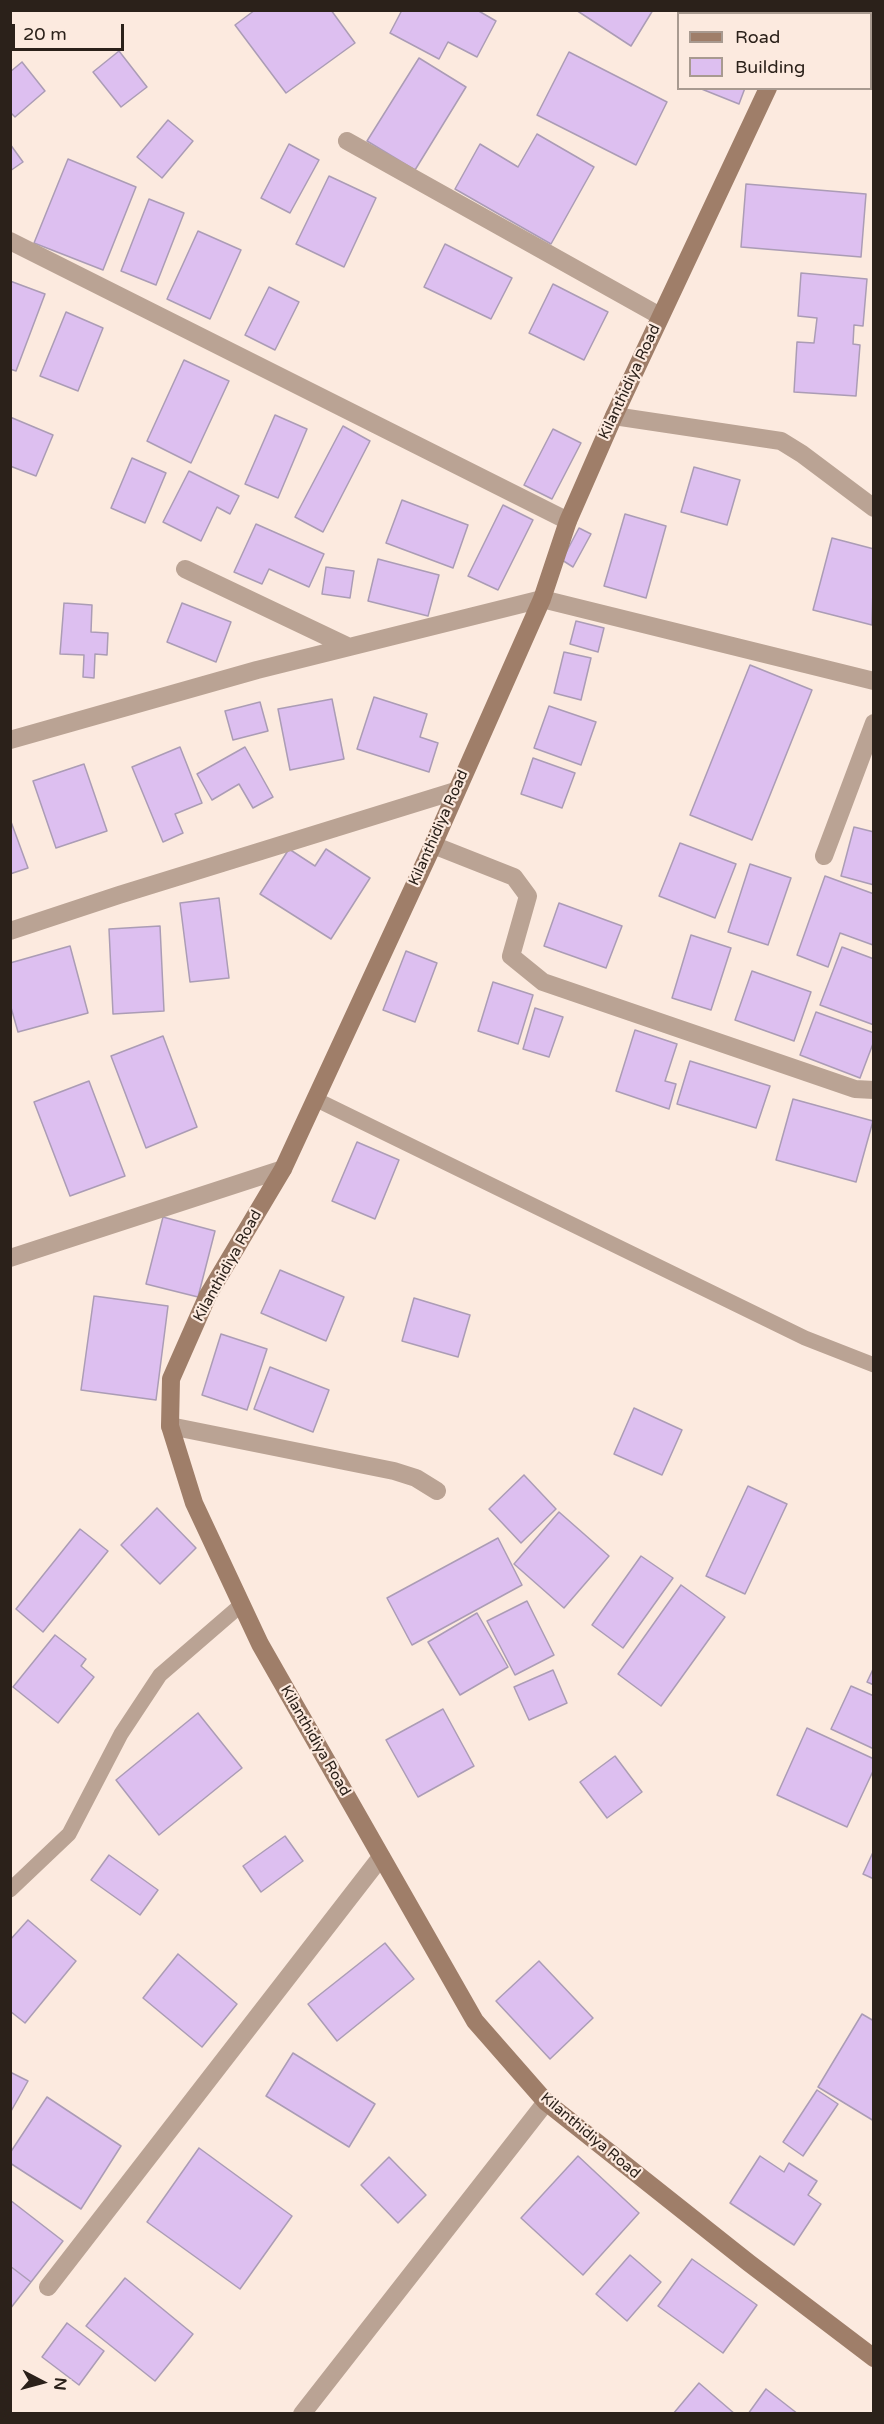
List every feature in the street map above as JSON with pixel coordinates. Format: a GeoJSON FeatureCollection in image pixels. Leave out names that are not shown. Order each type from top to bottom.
{"type":"FeatureCollection","features":[{"type":"Feature","properties":{"kind":"street","name":"Kilanthidiya Road"},"geometry":{"type":"LineString","coordinates":[[767,90],[614,416],[568,521],[542,599],[433,845],[283,1169],[208,1295],[171,1379],[170,1426],[194,1503],[260,1644],[475,2020],[546,2102],[873,2358]]}},
{"type":"Feature","properties":{"kind":"street"},"geometry":{"type":"LineString","coordinates":[[347,141],[660,316]]}},
{"type":"Feature","properties":{"kind":"street"},"geometry":{"type":"LineString","coordinates":[[10,241],[568,521]]}},
{"type":"Feature","properties":{"kind":"street"},"geometry":{"type":"LineString","coordinates":[[614,416],[781,441],[802,454],[873,508]]}},
{"type":"Feature","properties":{"kind":"street"},"geometry":{"type":"LineString","coordinates":[[185,569],[349,647]]}},
{"type":"Feature","properties":{"kind":"street"},"geometry":{"type":"LineString","coordinates":[[10,740],[257,670],[542,599],[873,681]]}},
{"type":"Feature","properties":{"kind":"street"},"geometry":{"type":"LineString","coordinates":[[824,856],[873,723]]}},
{"type":"Feature","properties":{"kind":"street"},"geometry":{"type":"LineString","coordinates":[[10,931],[455,791]]}},
{"type":"Feature","properties":{"kind":"street"},"geometry":{"type":"LineString","coordinates":[[433,845],[514,877],[528,896],[511,957],[543,982],[855,1089],[873,1090]]}},
{"type":"Feature","properties":{"kind":"street"},"geometry":{"type":"LineString","coordinates":[[10,1258],[283,1169]]}},
{"type":"Feature","properties":{"kind":"street"},"geometry":{"type":"LineString","coordinates":[[170,1426],[394,1471],[416,1478],[437,1491]]}},
{"type":"Feature","properties":{"kind":"street"},"geometry":{"type":"LineString","coordinates":[[48,2287],[381,1857]]}},
{"type":"Feature","properties":{"kind":"street"},"geometry":{"type":"LineString","coordinates":[[302,2414],[546,2102]]}},
{"type":"Feature","properties":{"kind":"lane"},"geometry":{"type":"LineString","coordinates":[[315,1099],[805,1338],[873,1365]]}},
{"type":"Feature","properties":{"kind":"lane"},"geometry":{"type":"LineString","coordinates":[[10,1890],[69,1834],[121,1734],[160,1675],[241,1605]]}},
{"type":"Feature","properties":{"kind":"building"},"geometry":{"type":"Polygon","coordinates":[[[255,10],[331,10],[355,43],[286,93],[235,25],[255,10]]]}},
{"type":"Feature","properties":{"kind":"building"},"geometry":{"type":"Polygon","coordinates":[[[402,10],[477,10],[496,21],[477,57],[448,42],[439,59],[390,33],[402,10]]]}},
{"type":"Feature","properties":{"kind":"building"},"geometry":{"type":"Polygon","coordinates":[[[576,10],[653,10],[631,46],[576,10]]]}},
{"type":"Feature","properties":{"kind":"building"},"geometry":{"type":"Polygon","coordinates":[[[692,10],[729,10],[728,12],[694,12],[692,10]]]}},
{"type":"Feature","properties":{"kind":"building"},"geometry":{"type":"Polygon","coordinates":[[[119,51],[147,87],[121,107],[93,72],[119,51]]]}},
{"type":"Feature","properties":{"kind":"building"},"geometry":{"type":"Polygon","coordinates":[[[569,52],[667,102],[636,165],[537,115],[569,52]]]}},
{"type":"Feature","properties":{"kind":"building"},"geometry":{"type":"Polygon","coordinates":[[[419,58],[466,87],[415,170],[367,141],[419,58]]]}},
{"type":"Feature","properties":{"kind":"building"},"geometry":{"type":"Polygon","coordinates":[[[22,62],[45,91],[15,117],[10,112],[10,72],[22,62]]]}},
{"type":"Feature","properties":{"kind":"building"},"geometry":{"type":"Polygon","coordinates":[[[704,90],[744,90],[739,104],[704,90]]]}},
{"type":"Feature","properties":{"kind":"building"},"geometry":{"type":"Polygon","coordinates":[[[168,120],[193,141],[162,178],[137,157],[168,120]]]}},
{"type":"Feature","properties":{"kind":"building"},"geometry":{"type":"Polygon","coordinates":[[[537,134],[594,167],[551,244],[455,189],[480,144],[518,167],[537,134]]]}},
{"type":"Feature","properties":{"kind":"building"},"geometry":{"type":"Polygon","coordinates":[[[10,144],[23,162],[10,171],[10,144]]]}},
{"type":"Feature","properties":{"kind":"building"},"geometry":{"type":"Polygon","coordinates":[[[289,144],[319,160],[290,213],[261,198],[289,144]]]}},
{"type":"Feature","properties":{"kind":"building"},"geometry":{"type":"Polygon","coordinates":[[[68,159],[136,187],[103,270],[34,243],[68,159]]]}},
{"type":"Feature","properties":{"kind":"building"},"geometry":{"type":"Polygon","coordinates":[[[329,176],[376,198],[344,267],[296,244],[329,176]]]}},
{"type":"Feature","properties":{"kind":"building"},"geometry":{"type":"Polygon","coordinates":[[[746,184],[866,194],[861,257],[741,247],[746,184]]]}},
{"type":"Feature","properties":{"kind":"building"},"geometry":{"type":"Polygon","coordinates":[[[149,199],[184,213],[156,285],[121,271],[149,199]]]}},
{"type":"Feature","properties":{"kind":"building"},"geometry":{"type":"Polygon","coordinates":[[[198,231],[241,250],[210,319],[167,299],[198,231]]]}},
{"type":"Feature","properties":{"kind":"building"},"geometry":{"type":"Polygon","coordinates":[[[445,244],[512,278],[491,319],[424,287],[445,244]]]}},
{"type":"Feature","properties":{"kind":"building"},"geometry":{"type":"Polygon","coordinates":[[[801,273],[867,279],[863,326],[854,325],[853,344],[860,345],[856,396],[794,392],[797,342],[814,343],[817,318],[798,316],[801,273]]]}},
{"type":"Feature","properties":{"kind":"building"},"geometry":{"type":"Polygon","coordinates":[[[10,281],[45,294],[16,371],[10,369],[10,281]]]}},
{"type":"Feature","properties":{"kind":"building"},"geometry":{"type":"Polygon","coordinates":[[[553,284],[608,312],[584,360],[529,333],[553,284]]]}},
{"type":"Feature","properties":{"kind":"building"},"geometry":{"type":"Polygon","coordinates":[[[269,287],[299,302],[275,350],[245,335],[269,287]]]}},
{"type":"Feature","properties":{"kind":"building"},"geometry":{"type":"Polygon","coordinates":[[[66,312],[103,328],[78,391],[40,376],[66,312]]]}},
{"type":"Feature","properties":{"kind":"building"},"geometry":{"type":"Polygon","coordinates":[[[184,360],[229,381],[191,463],[147,441],[184,360]]]}},
{"type":"Feature","properties":{"kind":"building"},"geometry":{"type":"Polygon","coordinates":[[[275,415],[307,429],[278,498],[245,484],[275,415]]]}},
{"type":"Feature","properties":{"kind":"building"},"geometry":{"type":"Polygon","coordinates":[[[10,417],[53,435],[36,476],[10,466],[10,417]]]}},
{"type":"Feature","properties":{"kind":"building"},"geometry":{"type":"Polygon","coordinates":[[[343,426],[370,441],[323,532],[295,517],[343,426]]]}},
{"type":"Feature","properties":{"kind":"building"},"geometry":{"type":"Polygon","coordinates":[[[553,429],[581,443],[552,499],[524,485],[553,429]]]}},
{"type":"Feature","properties":{"kind":"building"},"geometry":{"type":"Polygon","coordinates":[[[132,458],[166,473],[145,523],[111,508],[132,458]]]}},
{"type":"Feature","properties":{"kind":"building"},"geometry":{"type":"Polygon","coordinates":[[[694,467],[740,480],[727,525],[681,512],[694,467]]]}},
{"type":"Feature","properties":{"kind":"building"},"geometry":{"type":"Polygon","coordinates":[[[189,471],[239,496],[230,514],[217,507],[201,541],[163,522],[189,471]]]}},
{"type":"Feature","properties":{"kind":"building"},"geometry":{"type":"Polygon","coordinates":[[[402,500],[468,525],[453,568],[386,543],[402,500]]]}},
{"type":"Feature","properties":{"kind":"building"},"geometry":{"type":"Polygon","coordinates":[[[503,505],[533,520],[498,590],[468,576],[503,505]]]}},
{"type":"Feature","properties":{"kind":"building"},"geometry":{"type":"Polygon","coordinates":[[[625,514],[666,526],[646,598],[604,586],[625,514]]]}},
{"type":"Feature","properties":{"kind":"building"},"geometry":{"type":"Polygon","coordinates":[[[256,524],[324,554],[309,587],[269,569],[262,584],[234,572],[256,524]]]}},
{"type":"Feature","properties":{"kind":"building"},"geometry":{"type":"Polygon","coordinates":[[[579,528],[591,534],[573,567],[562,560],[579,528]]]}},
{"type":"Feature","properties":{"kind":"building"},"geometry":{"type":"Polygon","coordinates":[[[832,538],[874,549],[872,625],[813,610],[832,538]]]}},
{"type":"Feature","properties":{"kind":"building"},"geometry":{"type":"Polygon","coordinates":[[[378,559],[439,575],[428,616],[368,601],[378,559]]]}},
{"type":"Feature","properties":{"kind":"building"},"geometry":{"type":"Polygon","coordinates":[[[326,567],[354,571],[350,598],[322,594],[326,567]]]}},
{"type":"Feature","properties":{"kind":"building"},"geometry":{"type":"Polygon","coordinates":[[[64,603],[92,605],[91,632],[108,633],[107,655],[95,654],[94,678],[83,677],[84,655],[60,654],[64,603]]]}},
{"type":"Feature","properties":{"kind":"building"},"geometry":{"type":"Polygon","coordinates":[[[182,603],[231,622],[216,662],[167,642],[182,603]]]}},
{"type":"Feature","properties":{"kind":"building"},"geometry":{"type":"Polygon","coordinates":[[[576,621],[604,628],[598,652],[570,644],[576,621]]]}},
{"type":"Feature","properties":{"kind":"building"},"geometry":{"type":"Polygon","coordinates":[[[564,652],[591,658],[581,700],[554,693],[564,652]]]}},
{"type":"Feature","properties":{"kind":"building"},"geometry":{"type":"Polygon","coordinates":[[[750,665],[812,690],[752,840],[690,815],[750,665]]]}},
{"type":"Feature","properties":{"kind":"building"},"geometry":{"type":"Polygon","coordinates":[[[374,697],[427,714],[420,737],[438,743],[429,772],[357,749],[374,697]]]}},
{"type":"Feature","properties":{"kind":"building"},"geometry":{"type":"Polygon","coordinates":[[[332,699],[344,759],[290,770],[278,709],[332,699]]]}},
{"type":"Feature","properties":{"kind":"building"},"geometry":{"type":"Polygon","coordinates":[[[260,702],[268,731],[233,740],[225,711],[260,702]]]}},
{"type":"Feature","properties":{"kind":"building"},"geometry":{"type":"Polygon","coordinates":[[[549,706],[596,722],[581,765],[534,748],[549,706]]]}},
{"type":"Feature","properties":{"kind":"building"},"geometry":{"type":"Polygon","coordinates":[[[180,747],[202,803],[175,814],[183,833],[163,842],[132,767],[180,747]]]}},
{"type":"Feature","properties":{"kind":"building"},"geometry":{"type":"Polygon","coordinates":[[[245,747],[273,797],[253,808],[239,784],[212,800],[197,774],[245,747]]]}},
{"type":"Feature","properties":{"kind":"building"},"geometry":{"type":"Polygon","coordinates":[[[533,758],[575,773],[562,808],[521,794],[533,758]]]}},
{"type":"Feature","properties":{"kind":"building"},"geometry":{"type":"Polygon","coordinates":[[[84,764],[107,831],[56,848],[33,781],[84,764]]]}},
{"type":"Feature","properties":{"kind":"building"},"geometry":{"type":"Polygon","coordinates":[[[10,819],[28,868],[10,874],[10,819]]]}},
{"type":"Feature","properties":{"kind":"building"},"geometry":{"type":"Polygon","coordinates":[[[854,827],[874,832],[874,885],[841,876],[854,827]]]}},
{"type":"Feature","properties":{"kind":"building"},"geometry":{"type":"Polygon","coordinates":[[[680,843],[736,864],[715,918],[659,896],[680,843]]]}},
{"type":"Feature","properties":{"kind":"building"},"geometry":{"type":"Polygon","coordinates":[[[289,849],[315,866],[326,849],[370,878],[331,939],[260,894],[289,849]]]}},
{"type":"Feature","properties":{"kind":"building"},"geometry":{"type":"Polygon","coordinates":[[[750,864],[791,878],[768,945],[728,932],[750,864]]]}},
{"type":"Feature","properties":{"kind":"building"},"geometry":{"type":"Polygon","coordinates":[[[825,876],[874,894],[873,945],[840,933],[828,967],[797,955],[825,876]]]}},
{"type":"Feature","properties":{"kind":"building"},"geometry":{"type":"Polygon","coordinates":[[[219,898],[229,978],[190,982],[180,903],[219,898]]]}},
{"type":"Feature","properties":{"kind":"building"},"geometry":{"type":"Polygon","coordinates":[[[559,903],[622,926],[606,968],[544,946],[559,903]]]}},
{"type":"Feature","properties":{"kind":"building"},"geometry":{"type":"Polygon","coordinates":[[[160,926],[164,1011],[113,1014],[109,929],[160,926]]]}},
{"type":"Feature","properties":{"kind":"building"},"geometry":{"type":"Polygon","coordinates":[[[691,935],[731,948],[711,1010],[672,998],[691,935]]]}},
{"type":"Feature","properties":{"kind":"building"},"geometry":{"type":"Polygon","coordinates":[[[70,946],[88,1013],[18,1032],[10,1004],[10,963],[70,946]]]}},
{"type":"Feature","properties":{"kind":"building"},"geometry":{"type":"Polygon","coordinates":[[[842,947],[874,959],[874,1025],[820,1005],[842,947]]]}},
{"type":"Feature","properties":{"kind":"building"},"geometry":{"type":"Polygon","coordinates":[[[406,951],[437,963],[415,1022],[383,1010],[406,951]]]}},
{"type":"Feature","properties":{"kind":"building"},"geometry":{"type":"Polygon","coordinates":[[[752,971],[811,992],[794,1041],[735,1020],[752,971]]]}},
{"type":"Feature","properties":{"kind":"building"},"geometry":{"type":"Polygon","coordinates":[[[493,982],[533,995],[518,1044],[478,1031],[493,982]]]}},
{"type":"Feature","properties":{"kind":"building"},"geometry":{"type":"Polygon","coordinates":[[[535,1008],[563,1017],[549,1057],[523,1049],[535,1008]]]}},
{"type":"Feature","properties":{"kind":"building"},"geometry":{"type":"Polygon","coordinates":[[[816,1012],[874,1033],[874,1041],[860,1078],[800,1055],[816,1012]]]}},
{"type":"Feature","properties":{"kind":"building"},"geometry":{"type":"Polygon","coordinates":[[[635,1030],[677,1044],[665,1081],[676,1084],[669,1109],[616,1091],[635,1030]]]}},
{"type":"Feature","properties":{"kind":"building"},"geometry":{"type":"Polygon","coordinates":[[[163,1036],[197,1127],[146,1148],[111,1056],[163,1036]]]}},
{"type":"Feature","properties":{"kind":"building"},"geometry":{"type":"Polygon","coordinates":[[[690,1061],[770,1086],[756,1128],[677,1104],[690,1061]]]}},
{"type":"Feature","properties":{"kind":"building"},"geometry":{"type":"Polygon","coordinates":[[[89,1081],[125,1176],[70,1196],[34,1102],[89,1081]]]}},
{"type":"Feature","properties":{"kind":"building"},"geometry":{"type":"Polygon","coordinates":[[[793,1099],[873,1121],[856,1182],[776,1160],[793,1099]]]}},
{"type":"Feature","properties":{"kind":"building"},"geometry":{"type":"Polygon","coordinates":[[[357,1142],[399,1160],[375,1219],[332,1201],[357,1142]]]}},
{"type":"Feature","properties":{"kind":"building"},"geometry":{"type":"Polygon","coordinates":[[[163,1217],[215,1231],[198,1297],[146,1284],[163,1217]]]}},
{"type":"Feature","properties":{"kind":"building"},"geometry":{"type":"Polygon","coordinates":[[[280,1270],[344,1297],[326,1341],[261,1313],[280,1270]]]}},
{"type":"Feature","properties":{"kind":"building"},"geometry":{"type":"Polygon","coordinates":[[[94,1296],[168,1306],[156,1400],[81,1390],[94,1296]]]}},
{"type":"Feature","properties":{"kind":"building"},"geometry":{"type":"Polygon","coordinates":[[[414,1298],[470,1315],[458,1357],[402,1341],[414,1298]]]}},
{"type":"Feature","properties":{"kind":"building"},"geometry":{"type":"Polygon","coordinates":[[[221,1334],[267,1349],[247,1410],[202,1395],[221,1334]]]}},
{"type":"Feature","properties":{"kind":"building"},"geometry":{"type":"Polygon","coordinates":[[[270,1367],[329,1390],[313,1432],[254,1409],[270,1367]]]}},
{"type":"Feature","properties":{"kind":"building"},"geometry":{"type":"Polygon","coordinates":[[[634,1408],[682,1430],[662,1475],[614,1454],[634,1408]]]}},
{"type":"Feature","properties":{"kind":"building"},"geometry":{"type":"Polygon","coordinates":[[[524,1475],[556,1509],[521,1543],[489,1509],[524,1475]]]}},
{"type":"Feature","properties":{"kind":"building"},"geometry":{"type":"Polygon","coordinates":[[[748,1486],[787,1504],[745,1594],[706,1576],[748,1486]]]}},
{"type":"Feature","properties":{"kind":"building"},"geometry":{"type":"Polygon","coordinates":[[[157,1508],[196,1548],[160,1584],[121,1545],[157,1508]]]}},
{"type":"Feature","properties":{"kind":"building"},"geometry":{"type":"Polygon","coordinates":[[[559,1512],[609,1556],[564,1608],[514,1564],[559,1512]]]}},
{"type":"Feature","properties":{"kind":"building"},"geometry":{"type":"Polygon","coordinates":[[[80,1529],[108,1551],[43,1632],[16,1609],[80,1529]]]}},
{"type":"Feature","properties":{"kind":"building"},"geometry":{"type":"Polygon","coordinates":[[[498,1538],[522,1585],[412,1645],[387,1598],[498,1538]]]}},
{"type":"Feature","properties":{"kind":"building"},"geometry":{"type":"Polygon","coordinates":[[[641,1556],[673,1578],[623,1648],[592,1625],[641,1556]]]}},
{"type":"Feature","properties":{"kind":"building"},"geometry":{"type":"Polygon","coordinates":[[[681,1585],[725,1617],[661,1706],[618,1674],[681,1585]]]}},
{"type":"Feature","properties":{"kind":"building"},"geometry":{"type":"Polygon","coordinates":[[[527,1601],[554,1655],[515,1675],[487,1621],[527,1601]]]}},
{"type":"Feature","properties":{"kind":"building"},"geometry":{"type":"Polygon","coordinates":[[[477,1613],[508,1667],[460,1695],[428,1642],[477,1613]]]}},
{"type":"Feature","properties":{"kind":"building"},"geometry":{"type":"Polygon","coordinates":[[[55,1635],[86,1659],[81,1666],[94,1677],[58,1723],[13,1687],[55,1635]]]}},
{"type":"Feature","properties":{"kind":"building"},"geometry":{"type":"Polygon","coordinates":[[[874,1667],[874,1685],[867,1682],[874,1667]]]}},
{"type":"Feature","properties":{"kind":"building"},"geometry":{"type":"Polygon","coordinates":[[[553,1670],[567,1703],[529,1720],[514,1687],[553,1670]]]}},
{"type":"Feature","properties":{"kind":"building"},"geometry":{"type":"Polygon","coordinates":[[[851,1686],[874,1696],[874,1749],[831,1729],[851,1686]]]}},
{"type":"Feature","properties":{"kind":"building"},"geometry":{"type":"Polygon","coordinates":[[[443,1709],[474,1766],[418,1797],[386,1740],[443,1709]]]}},
{"type":"Feature","properties":{"kind":"building"},"geometry":{"type":"Polygon","coordinates":[[[198,1713],[242,1768],[159,1835],[116,1780],[198,1713]]]}},
{"type":"Feature","properties":{"kind":"building"},"geometry":{"type":"Polygon","coordinates":[[[807,1728],[874,1759],[874,1769],[847,1827],[777,1795],[807,1728]]]}},
{"type":"Feature","properties":{"kind":"building"},"geometry":{"type":"Polygon","coordinates":[[[615,1756],[642,1792],[607,1818],[580,1782],[615,1756]]]}},
{"type":"Feature","properties":{"kind":"building"},"geometry":{"type":"Polygon","coordinates":[[[285,1836],[303,1861],[261,1892],[243,1866],[285,1836]]]}},
{"type":"Feature","properties":{"kind":"building"},"geometry":{"type":"Polygon","coordinates":[[[874,1850],[874,1879],[863,1874],[874,1850]]]}},
{"type":"Feature","properties":{"kind":"building"},"geometry":{"type":"Polygon","coordinates":[[[109,1855],[158,1890],[140,1915],[91,1880],[109,1855]]]}},
{"type":"Feature","properties":{"kind":"building"},"geometry":{"type":"Polygon","coordinates":[[[28,1920],[76,1961],[25,2023],[10,2011],[10,1940],[28,1920]]]}},
{"type":"Feature","properties":{"kind":"building"},"geometry":{"type":"Polygon","coordinates":[[[385,1943],[414,1979],[337,2041],[308,2004],[385,1943]]]}},
{"type":"Feature","properties":{"kind":"building"},"geometry":{"type":"Polygon","coordinates":[[[178,1954],[237,2004],[202,2047],[143,1998],[178,1954]]]}},
{"type":"Feature","properties":{"kind":"building"},"geometry":{"type":"Polygon","coordinates":[[[539,1961],[593,2018],[550,2059],[496,2001],[539,1961]]]}},
{"type":"Feature","properties":{"kind":"building"},"geometry":{"type":"Polygon","coordinates":[[[862,2014],[874,2021],[874,2121],[818,2087],[862,2014]]]}},
{"type":"Feature","properties":{"kind":"building"},"geometry":{"type":"Polygon","coordinates":[[[293,2053],[375,2104],[349,2147],[266,2096],[293,2053]]]}},
{"type":"Feature","properties":{"kind":"building"},"geometry":{"type":"Polygon","coordinates":[[[10,2072],[28,2081],[10,2113],[10,2072]]]}},
{"type":"Feature","properties":{"kind":"building"},"geometry":{"type":"Polygon","coordinates":[[[817,2090],[838,2104],[803,2156],[783,2142],[817,2090]]]}},
{"type":"Feature","properties":{"kind":"building"},"geometry":{"type":"Polygon","coordinates":[[[47,2097],[121,2146],[81,2209],[10,2163],[10,2153],[47,2097]]]}},
{"type":"Feature","properties":{"kind":"building"},"geometry":{"type":"Polygon","coordinates":[[[199,2148],[292,2216],[240,2289],[147,2222],[199,2148]]]}},
{"type":"Feature","properties":{"kind":"building"},"geometry":{"type":"Polygon","coordinates":[[[578,2156],[639,2213],[583,2275],[521,2218],[578,2156]]]}},
{"type":"Feature","properties":{"kind":"building"},"geometry":{"type":"Polygon","coordinates":[[[760,2156],[784,2172],[789,2163],[817,2181],[808,2195],[821,2204],[794,2245],[730,2203],[760,2156]]]}},
{"type":"Feature","properties":{"kind":"building"},"geometry":{"type":"Polygon","coordinates":[[[389,2157],[426,2195],[398,2223],[361,2185],[389,2157]]]}},
{"type":"Feature","properties":{"kind":"building"},"geometry":{"type":"Polygon","coordinates":[[[10,2200],[63,2241],[31,2282],[10,2266],[10,2200]]]}},
{"type":"Feature","properties":{"kind":"building"},"geometry":{"type":"Polygon","coordinates":[[[630,2255],[661,2282],[627,2321],[596,2294],[630,2255]]]}},
{"type":"Feature","properties":{"kind":"building"},"geometry":{"type":"Polygon","coordinates":[[[692,2259],[757,2305],[723,2353],[658,2306],[692,2259]]]}},
{"type":"Feature","properties":{"kind":"building"},"geometry":{"type":"Polygon","coordinates":[[[10,2266],[31,2282],[10,2309],[10,2266]]]}},
{"type":"Feature","properties":{"kind":"building"},"geometry":{"type":"Polygon","coordinates":[[[125,2278],[193,2334],[155,2381],[86,2326],[125,2278]]]}},
{"type":"Feature","properties":{"kind":"building"},"geometry":{"type":"Polygon","coordinates":[[[67,2323],[104,2351],[79,2385],[42,2357],[67,2323]]]}},
{"type":"Feature","properties":{"kind":"building"},"geometry":{"type":"Polygon","coordinates":[[[699,2383],[735,2414],[673,2414],[699,2383]]]}},
{"type":"Feature","properties":{"kind":"building"},"geometry":{"type":"Polygon","coordinates":[[[766,2389],[798,2414],[748,2414],[766,2389]]]}}]}
